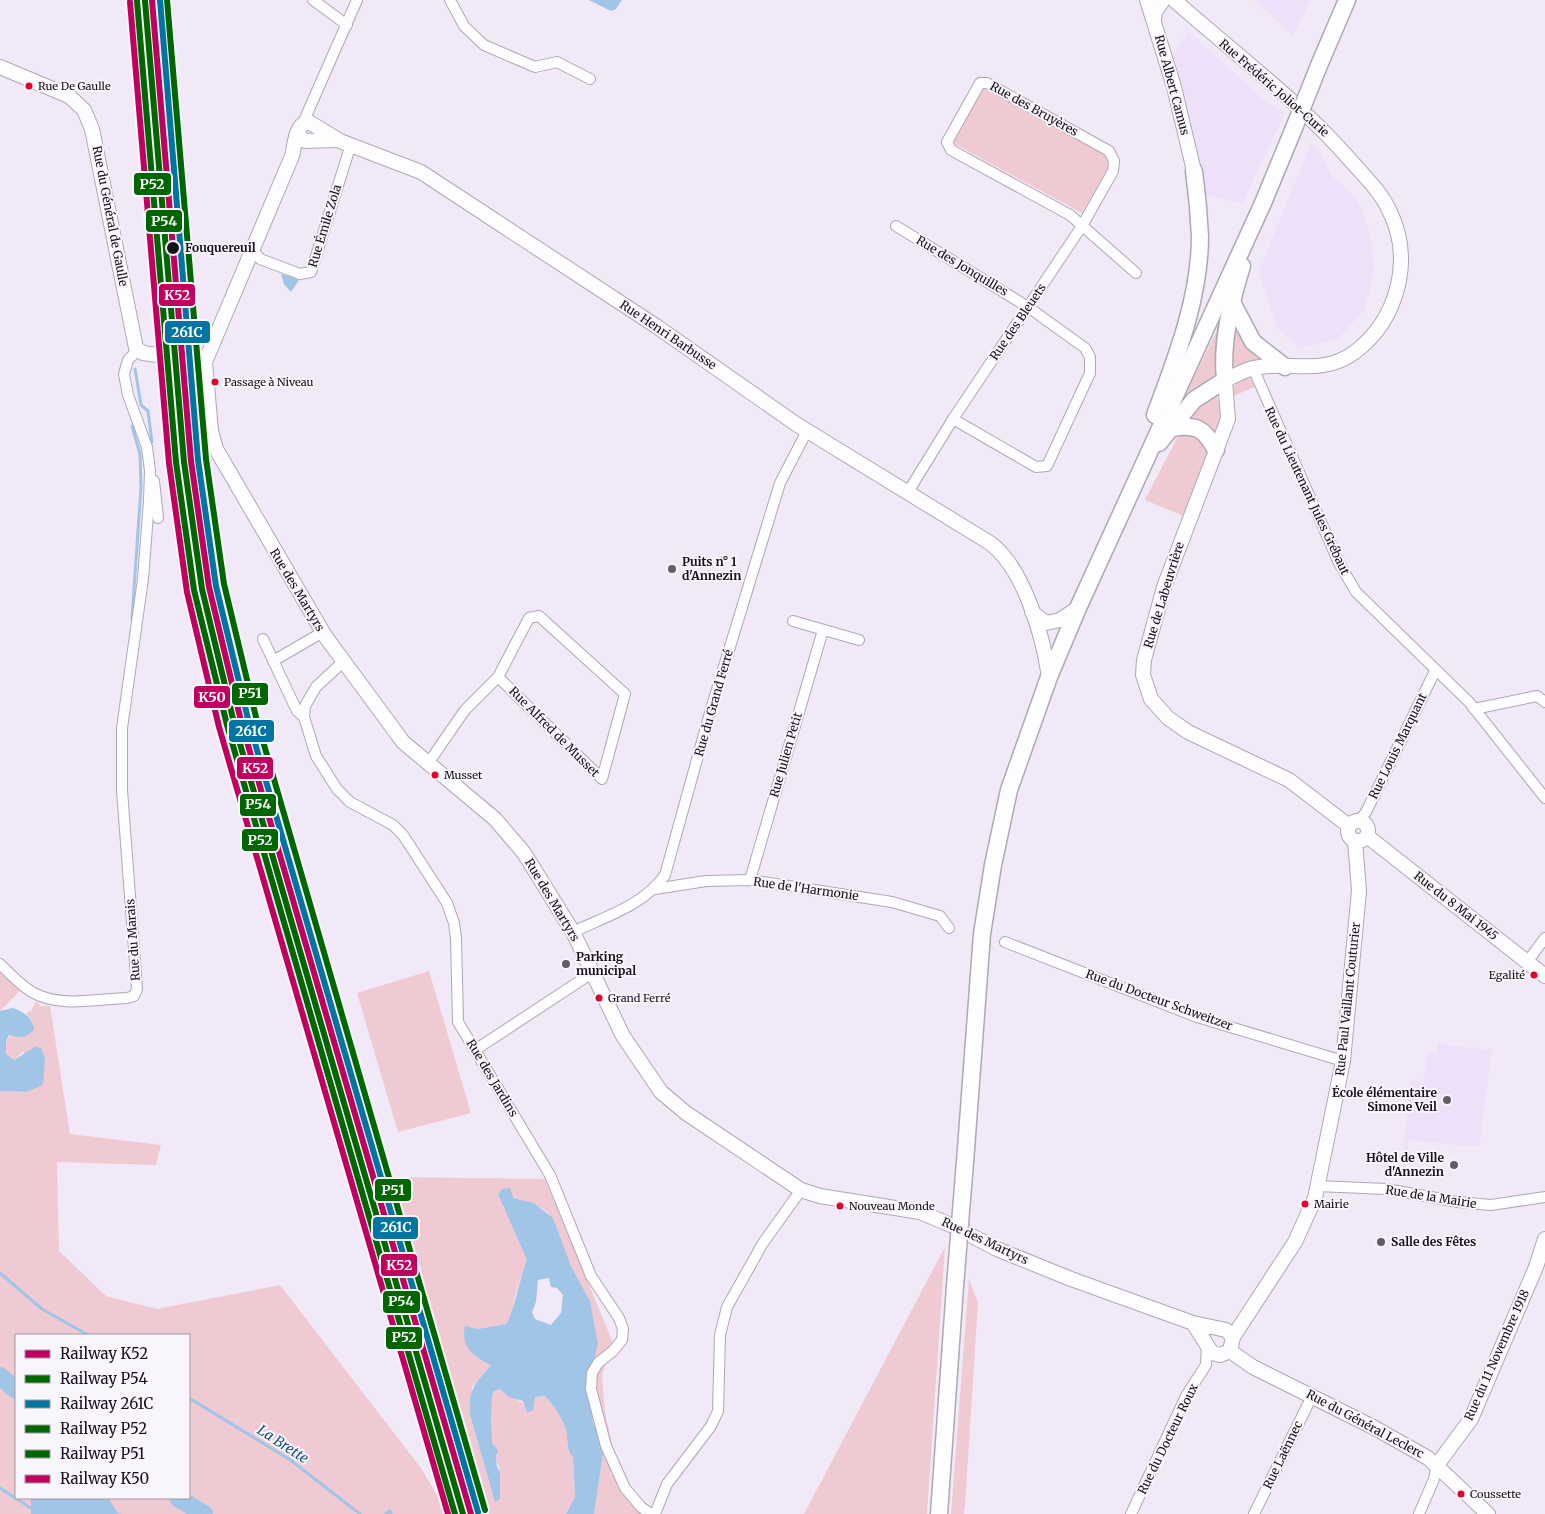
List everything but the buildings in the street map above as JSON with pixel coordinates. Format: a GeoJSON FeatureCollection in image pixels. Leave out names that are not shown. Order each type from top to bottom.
{"type":"FeatureCollection","features":[{"type":"Feature","properties":{"kind":"main road"},"geometry":{"type":"LineString","coordinates":[[938,1514],[982,934],[993,865],[1009,790],[1049,677],[1078,608],[1263,203],[1347,0]]}},
{"type":"Feature","properties":{"kind":"main road"},"geometry":{"type":"LineString","coordinates":[[1146,458],[1144,442],[1179,350],[1197,271],[1200,237],[1194,171]]}},
{"type":"Feature","properties":{"kind":"main road"},"geometry":{"type":"LineString","coordinates":[[1146,458],[1194,400],[1225,380],[1224,350],[1237,282],[1263,203]]}},
{"type":"Feature","properties":{"kind":"main road"},"geometry":{"type":"LineString","coordinates":[[1233,304],[1253,342],[1285,367]]}},
{"type":"Feature","properties":{"kind":"main road"},"geometry":{"type":"LineString","coordinates":[[1172,428],[1189,426],[1204,432],[1216,450]]}},
{"type":"Feature","properties":{"kind":"street"},"geometry":{"type":"LineString","coordinates":[[312,0],[347,24]]}},
{"type":"Feature","properties":{"kind":"street"},"geometry":{"type":"LineString","coordinates":[[253,249],[292,156],[308,132],[315,100],[357,0]]}},
{"type":"Feature","properties":{"kind":"street"},"geometry":{"type":"LineString","coordinates":[[450,0],[464,26],[484,45],[535,67],[557,62],[590,79]]}},
{"type":"Feature","properties":{"kind":"street","name":"Rue Albert Camus"},"geometry":{"type":"LineString","coordinates":[[1147,0],[1180,107],[1194,171]]}},
{"type":"Feature","properties":{"kind":"street"},"geometry":{"type":"LineString","coordinates":[[1154,20],[1155,12],[1163,0]]}},
{"type":"Feature","properties":{"kind":"street","name":"Rue Frédéric Joliot-Curie"},"geometry":{"type":"LineString","coordinates":[[1174,0],[1317,123],[1376,191],[1390,210],[1402,271],[1397,295],[1378,329],[1354,353],[1335,363],[1311,368],[1253,368],[1225,380]]}},
{"type":"Feature","properties":{"kind":"street","name":"Rue du Général de Gaulle"},"geometry":{"type":"LineString","coordinates":[[0,67],[70,96],[84,110],[92,130],[135,346],[138,350]]}},
{"type":"Feature","properties":{"kind":"street","name":"Rue des Bruyères"},"geometry":{"type":"LineString","coordinates":[[1082,226],[1113,172],[1112,155],[1109,151],[987,83],[980,83],[947,142],[951,150],[1070,215],[1082,226],[1136,273]]}},
{"type":"Feature","properties":{"kind":"street","name":"Rue Henri Barbusse"},"geometry":{"type":"LineString","coordinates":[[308,132],[345,142],[421,172],[656,326],[807,432],[990,542],[1002,552],[1008,562],[1031,611],[1042,641],[1049,677]]}},
{"type":"Feature","properties":{"kind":"street","name":"Rue Émile Zola"},"geometry":{"type":"LineString","coordinates":[[253,249],[260,260],[300,274],[311,272],[345,142]]}},
{"type":"Feature","properties":{"kind":"street","name":"Rue des Jonquilles"},"geometry":{"type":"LineString","coordinates":[[896,226],[1028,307],[1085,348],[1090,357],[1090,373],[1047,466],[1036,467],[953,419]]}},
{"type":"Feature","properties":{"kind":"street","name":"Rue des Bleuets"},"geometry":{"type":"LineString","coordinates":[[908,492],[953,419],[1082,226]]}},
{"type":"Feature","properties":{"kind":"street","name":"Rue des Martyrs"},"geometry":{"type":"LineString","coordinates":[[253,249],[205,362],[211,431],[216,448],[323,632],[403,742],[429,762],[510,835],[524,853],[573,932],[623,1036],[668,1100],[724,1140],[801,1190],[820,1196],[920,1212],[1014,1256],[1071,1280],[1193,1323]]}},
{"type":"Feature","properties":{"kind":"street"},"geometry":{"type":"LineString","coordinates":[[158,518],[156,494],[145,436],[125,382],[125,365],[138,350],[205,362]]}},
{"type":"Feature","properties":{"kind":"street","name":"Rue du Lieutenant Jules Grébaut"},"geometry":{"type":"LineString","coordinates":[[1253,368],[1335,555],[1351,585],[1474,709],[1545,798]]}},
{"type":"Feature","properties":{"kind":"street","name":"Rue de Labeuvrière"},"geometry":{"type":"LineString","coordinates":[[1225,380],[1228,419],[1164,587],[1144,660],[1143,675],[1151,699],[1168,718],[1188,732],[1289,780],[1354,823]]}},
{"type":"Feature","properties":{"kind":"street","name":"Rue du Grand Ferré"},"geometry":{"type":"LineString","coordinates":[[573,932],[640,901],[654,889],[664,875],[711,709],[780,483],[807,432]]}},
{"type":"Feature","properties":{"kind":"street","name":"Rue du Marais"},"geometry":{"type":"LineString","coordinates":[[0,964],[30,991],[48,999],[68,1001],[127,998],[134,996],[137,989],[122,768],[122,728],[146,550],[149,463]]}},
{"type":"Feature","properties":{"kind":"street"},"geometry":{"type":"LineString","coordinates":[[1031,611],[1046,623],[1060,620],[1078,608]]}},
{"type":"Feature","properties":{"kind":"street","name":"Rue Alfred de Musset"},"geometry":{"type":"LineString","coordinates":[[429,762],[465,710],[498,677],[529,618],[539,616],[624,694],[602,779],[498,677]]}},
{"type":"Feature","properties":{"kind":"street"},"geometry":{"type":"LineString","coordinates":[[793,620],[859,640]]}},
{"type":"Feature","properties":{"kind":"street","name":"Rue Julien Petit"},"geometry":{"type":"LineString","coordinates":[[750,880],[823,630]]}},
{"type":"Feature","properties":{"kind":"street"},"geometry":{"type":"LineString","coordinates":[[274,661],[323,632]]}},
{"type":"Feature","properties":{"kind":"street","name":"Rue des Jardins"},"geometry":{"type":"LineString","coordinates":[[263,639],[297,711],[304,717],[316,756],[337,789],[350,802],[393,825],[403,835],[447,903],[454,922],[456,938],[458,1022],[550,1175],[591,1276],[619,1318],[624,1329],[622,1340],[595,1368],[591,1389],[606,1446],[624,1488],[641,1507],[653,1514]]}},
{"type":"Feature","properties":{"kind":"street"},"geometry":{"type":"LineString","coordinates":[[304,717],[309,696],[344,661]]}},
{"type":"Feature","properties":{"kind":"street","name":"Rue Louis Marquant"},"geometry":{"type":"LineString","coordinates":[[1354,823],[1366,812],[1435,671]]}},
{"type":"Feature","properties":{"kind":"street"},"geometry":{"type":"LineString","coordinates":[[1474,709],[1537,696],[1545,702]]}},
{"type":"Feature","properties":{"kind":"street","name":"Rue Paul Vaillant Couturier"},"geometry":{"type":"LineString","coordinates":[[1228,1348],[1245,1316],[1295,1242],[1311,1209],[1317,1186],[1343,1061],[1359,891],[1361,839],[1347,833],[1354,823]]}},
{"type":"Feature","properties":{"kind":"street","name":"Rue du 8 Mai 1945"},"geometry":{"type":"LineString","coordinates":[[1361,839],[1545,976]]}},
{"type":"Feature","properties":{"kind":"street","name":"Rue de l'Harmonie"},"geometry":{"type":"LineString","coordinates":[[654,889],[706,881],[750,880],[892,902],[940,916],[949,928]]}},
{"type":"Feature","properties":{"kind":"street"},"geometry":{"type":"LineString","coordinates":[[1526,962],[1545,938]]}},
{"type":"Feature","properties":{"kind":"street","name":"Rue du Docteur Schweitzer"},"geometry":{"type":"LineString","coordinates":[[1005,942],[1197,1017],[1343,1061]]}},
{"type":"Feature","properties":{"kind":"street"},"geometry":{"type":"LineString","coordinates":[[476,1050],[592,973]]}},
{"type":"Feature","properties":{"kind":"street","name":"Rue de la Mairie"},"geometry":{"type":"LineString","coordinates":[[1317,1186],[1386,1189],[1458,1202],[1491,1205],[1545,1197]]}},
{"type":"Feature","properties":{"kind":"street"},"geometry":{"type":"LineString","coordinates":[[653,1514],[667,1484],[711,1426],[718,1411],[720,1335],[727,1308],[763,1243],[801,1190]]}},
{"type":"Feature","properties":{"kind":"street","name":"Rue du 11 Novembre 1918"},"geometry":{"type":"LineString","coordinates":[[1436,1465],[1471,1419],[1536,1267],[1545,1239]]}},
{"type":"Feature","properties":{"kind":"street","name":"Rue Paul Vaillant Couturier"},"geometry":{"type":"LineString","coordinates":[[1218,1329],[1245,1316]]}},
{"type":"Feature","properties":{"kind":"street"},"geometry":{"type":"LineString","coordinates":[[1193,1323],[1230,1333],[1228,1348],[1212,1353],[1193,1323]]}},
{"type":"Feature","properties":{"kind":"street"},"geometry":{"type":"LineString","coordinates":[[1206,1344],[1208,1333],[1218,1329]]}},
{"type":"Feature","properties":{"kind":"street","name":"Rue du Docteur Roux"},"geometry":{"type":"LineString","coordinates":[[1206,1344],[1206,1365]]}},
{"type":"Feature","properties":{"kind":"street","name":"Rue du Général Leclerc"},"geometry":{"type":"LineString","coordinates":[[1228,1348],[1254,1367],[1380,1431],[1436,1465],[1488,1514]]}},
{"type":"Feature","properties":{"kind":"street","name":"Rue du Docteur Roux"},"geometry":{"type":"LineString","coordinates":[[1131,1514],[1186,1396],[1206,1365],[1228,1348]]}},
{"type":"Feature","properties":{"kind":"street","name":"Rue Laënnec"},"geometry":{"type":"LineString","coordinates":[[1254,1514],[1312,1396]]}},
{"type":"Feature","properties":{"kind":"street"},"geometry":{"type":"LineString","coordinates":[[1419,1514],[1434,1479],[1436,1465]]}},
{"type":"Feature","properties":{"kind":"shaded area"},"geometry":{"type":"Polygon","coordinates":[[[1255,0],[1311,0],[1293,36],[1255,0]]]}},
{"type":"Feature","properties":{"kind":"shaded area"},"geometry":{"type":"Polygon","coordinates":[[[1189,32],[1264,100],[1285,113],[1242,204],[1197,193],[1167,64],[1189,32]]]}},
{"type":"Feature","properties":{"kind":"shaded area"},"geometry":{"type":"Polygon","coordinates":[[[982,86],[1107,156],[1109,166],[1082,213],[951,142],[982,86]]]}},
{"type":"Feature","properties":{"kind":"shaded area"},"geometry":{"type":"Polygon","coordinates":[[[1311,143],[1319,149],[1330,174],[1353,195],[1362,209],[1372,243],[1374,270],[1365,309],[1339,338],[1300,348],[1276,326],[1259,271],[1311,143]]]}},
{"type":"Feature","properties":{"kind":"shaded area"},"geometry":{"type":"Polygon","coordinates":[[[1226,312],[1220,378],[1193,396],[1187,391],[1226,312]]]}},
{"type":"Feature","properties":{"kind":"shaded area"},"geometry":{"type":"Polygon","coordinates":[[[1233,313],[1270,360],[1226,369],[1233,313]]]}},
{"type":"Feature","properties":{"kind":"shaded area"},"geometry":{"type":"Polygon","coordinates":[[[1244,377],[1251,379],[1255,387],[1233,396],[1235,385],[1238,380],[1244,377]]]}},
{"type":"Feature","properties":{"kind":"shaded area"},"geometry":{"type":"Polygon","coordinates":[[[1215,394],[1218,400],[1220,418],[1214,441],[1181,422],[1193,404],[1215,394]]]}},
{"type":"Feature","properties":{"kind":"shaded area"},"geometry":{"type":"Polygon","coordinates":[[[1190,430],[1207,445],[1207,459],[1186,517],[1145,500],[1178,436],[1190,430]]]}},
{"type":"Feature","properties":{"kind":"shaded area"},"geometry":{"type":"Polygon","coordinates":[[[429,971],[471,1113],[398,1132],[357,993],[429,971]]]}},
{"type":"Feature","properties":{"kind":"shaded area"},"geometry":{"type":"Polygon","coordinates":[[[0,972],[21,990],[0,1011],[0,972]]]}},
{"type":"Feature","properties":{"kind":"shaded area"},"geometry":{"type":"Polygon","coordinates":[[[36,1001],[41,1006],[50,1006],[70,1134],[161,1145],[156,1165],[57,1162],[59,1251],[106,1296],[157,1309],[280,1285],[421,1468],[448,1514],[0,1514],[0,1091],[26,1092],[24,1051],[14,1060],[6,1054],[6,1047],[7,1041],[12,1034],[33,1022],[26,1013],[32,1010],[36,1001]]]}},
{"type":"Feature","properties":{"kind":"shaded area","name":"École élémentaire Simone Veil"},"geometry":{"type":"Polygon","coordinates":[[[1438,1044],[1492,1050],[1479,1147],[1409,1140],[1407,1155],[1403,1155],[1410,1080],[1423,1082],[1427,1052],[1437,1053],[1438,1044]]]}},
{"type":"Feature","properties":{"kind":"shaded area"},"geometry":{"type":"Polygon","coordinates":[[[390,1177],[545,1179],[613,1343],[602,1375],[605,1412],[615,1458],[610,1475],[618,1473],[645,1514],[594,1514],[604,1447],[593,1423],[587,1387],[590,1301],[571,1266],[549,1213],[534,1203],[513,1198],[503,1207],[513,1224],[527,1260],[514,1299],[512,1316],[506,1324],[478,1329],[465,1327],[477,1358],[491,1365],[472,1387],[470,1415],[495,1502],[500,1472],[492,1443],[490,1407],[493,1392],[501,1389],[533,1411],[534,1397],[545,1396],[559,1414],[566,1431],[569,1451],[573,1457],[575,1497],[566,1514],[481,1514],[390,1177]]]}},
{"type":"Feature","properties":{"kind":"shaded area"},"geometry":{"type":"Polygon","coordinates":[[[945,1247],[927,1514],[804,1514],[945,1247]]]}},
{"type":"Feature","properties":{"kind":"shaded area"},"geometry":{"type":"Polygon","coordinates":[[[969,1279],[978,1303],[965,1506],[964,1514],[951,1514],[969,1279]]]}},
{"type":"Feature","properties":{"kind":"water"},"geometry":{"type":"Polygon","coordinates":[[[589,0],[622,0],[616,9],[611,11],[589,0]]]}},
{"type":"Feature","properties":{"kind":"water"},"geometry":{"type":"Polygon","coordinates":[[[281,274],[299,280],[291,292],[284,284],[281,274]]]}},
{"type":"Feature","properties":{"kind":"water"},"geometry":{"type":"Polygon","coordinates":[[[13,1008],[32,1021],[34,1030],[22,1037],[9,1035],[6,1042],[6,1054],[14,1060],[36,1046],[42,1049],[45,1060],[43,1085],[26,1092],[0,1091],[0,1011],[13,1008]]]}},
{"type":"Feature","properties":{"kind":"water"},"geometry":{"type":"Polygon","coordinates":[[[510,1188],[513,1198],[534,1203],[553,1218],[571,1266],[590,1301],[598,1344],[587,1387],[593,1423],[604,1447],[594,1514],[566,1514],[575,1497],[573,1457],[569,1451],[563,1423],[545,1396],[535,1397],[533,1411],[527,1412],[523,1401],[509,1397],[500,1389],[493,1392],[491,1410],[492,1443],[498,1450],[496,1456],[497,1467],[500,1472],[500,1499],[495,1502],[470,1415],[470,1399],[474,1387],[491,1365],[479,1359],[470,1351],[465,1340],[465,1326],[478,1329],[506,1324],[512,1311],[527,1260],[498,1194],[502,1189],[510,1188]],[[549,1278],[538,1280],[536,1302],[532,1312],[535,1319],[551,1325],[561,1313],[563,1295],[557,1288],[551,1287],[549,1278]]]}},
{"type":"Feature","properties":{"kind":"water"},"geometry":{"type":"Polygon","coordinates":[[[31,1499],[109,1499],[118,1513],[122,1514],[31,1514],[31,1499]]]}},
{"type":"Feature","properties":{"kind":"waterway"},"geometry":{"type":"LineString","coordinates":[[131,0],[157,320]]}},
{"type":"Feature","properties":{"kind":"waterway"},"geometry":{"type":"LineString","coordinates":[[139,0],[147,84]]}},
{"type":"Feature","properties":{"kind":"waterway"},"geometry":{"type":"LineString","coordinates":[[135,369],[141,405],[148,411],[152,442]]}},
{"type":"Feature","properties":{"kind":"waterway"},"geometry":{"type":"LineString","coordinates":[[132,426],[140,454],[141,487],[132,619]]}},
{"type":"Feature","properties":{"kind":"waterway","name":"La Brette"},"geometry":{"type":"LineString","coordinates":[[0,1273],[42,1309],[86,1334]]}},
{"type":"Feature","properties":{"kind":"waterway"},"geometry":{"type":"LineString","coordinates":[[0,1376],[15,1389]]}},
{"type":"Feature","properties":{"kind":"waterway","name":"La Brette"},"geometry":{"type":"LineString","coordinates":[[190,1399],[289,1459],[360,1514]]}},
{"type":"Feature","properties":{"kind":"waterway"},"geometry":{"type":"LineString","coordinates":[[0,1488],[15,1498]]}},
{"type":"Feature","properties":{"kind":"waterway"},"geometry":{"type":"LineString","coordinates":[[17,1499],[40,1514]]}},
{"type":"Feature","properties":{"kind":"waterway"},"geometry":{"type":"LineString","coordinates":[[180,1499],[204,1514]]}},
{"type":"Feature","properties":{"kind":"waterway","name":"La Brette"},"geometry":{"type":"LineString","coordinates":[[386,1514],[390,1511],[391,1514]]}},
{"type":"Feature","properties":{"kind":"rail line","name":"K52"},"geometry":{"type":"LineString","coordinates":[[152,0],[191,461],[209,587],[241,721],[471,1514]]}},
{"type":"Feature","properties":{"kind":"rail line","name":"261C"},"geometry":{"type":"LineString","coordinates":[[160,0],[198,460],[216,586],[248,719],[478,1512]]}},
{"type":"Feature","properties":{"kind":"rail line","name":"P51"},"geometry":{"type":"LineString","coordinates":[[167,0],[206,459],[224,584],[256,717],[485,1510]]}},
{"type":"Feature","properties":{"kind":"rail line","name":"P52"},"geometry":{"type":"LineString","coordinates":[[137,1],[176,462],[194,590],[227,725],[455,1514]]}},
{"type":"Feature","properties":{"kind":"rail line","name":"P54"},"geometry":{"type":"LineString","coordinates":[[145,1],[184,462],[202,589],[234,723],[463,1514]]}},
{"type":"Feature","properties":{"kind":"rail line","name":"K50"},"geometry":{"type":"LineString","coordinates":[[130,2],[169,463],[187,592],[219,727],[448,1514]]}},
{"type":"Feature","properties":{"kind":"place","name":"Rue De Gaulle"},"geometry":{"type":"Point","coordinates":[29,86]}},
{"type":"Feature","properties":{"kind":"place","name":"Fouquereuil"},"geometry":{"type":"Point","coordinates":[173,248]}},
{"type":"Feature","properties":{"kind":"place","name":"Passage à Niveau"},"geometry":{"type":"Point","coordinates":[215,382]}},
{"type":"Feature","properties":{"kind":"place","name":"Puits n° 1 d'Annezin"},"geometry":{"type":"Point","coordinates":[672,569]}},
{"type":"Feature","properties":{"kind":"place","name":"Musset"},"geometry":{"type":"Point","coordinates":[435,775]}},
{"type":"Feature","properties":{"kind":"place","name":"Parking municipal"},"geometry":{"type":"Point","coordinates":[566,964]}},
{"type":"Feature","properties":{"kind":"place","name":"Egalité"},"geometry":{"type":"Point","coordinates":[1534,975]}},
{"type":"Feature","properties":{"kind":"place","name":"Grand Ferré"},"geometry":{"type":"Point","coordinates":[599,998]}},
{"type":"Feature","properties":{"kind":"place","name":"École élémentaire Simone Veil"},"geometry":{"type":"Point","coordinates":[1447,1100]}},
{"type":"Feature","properties":{"kind":"place","name":"Hôtel de Ville d'Annezin"},"geometry":{"type":"Point","coordinates":[1454,1165]}},
{"type":"Feature","properties":{"kind":"place","name":"Mairie"},"geometry":{"type":"Point","coordinates":[1305,1204]}},
{"type":"Feature","properties":{"kind":"place","name":"Nouveau Monde"},"geometry":{"type":"Point","coordinates":[840,1206]}},
{"type":"Feature","properties":{"kind":"place","name":"Salle des Fêtes"},"geometry":{"type":"Point","coordinates":[1381,1242]}},
{"type":"Feature","properties":{"kind":"place","name":"Coussette"},"geometry":{"type":"Point","coordinates":[1461,1494]}}]}
